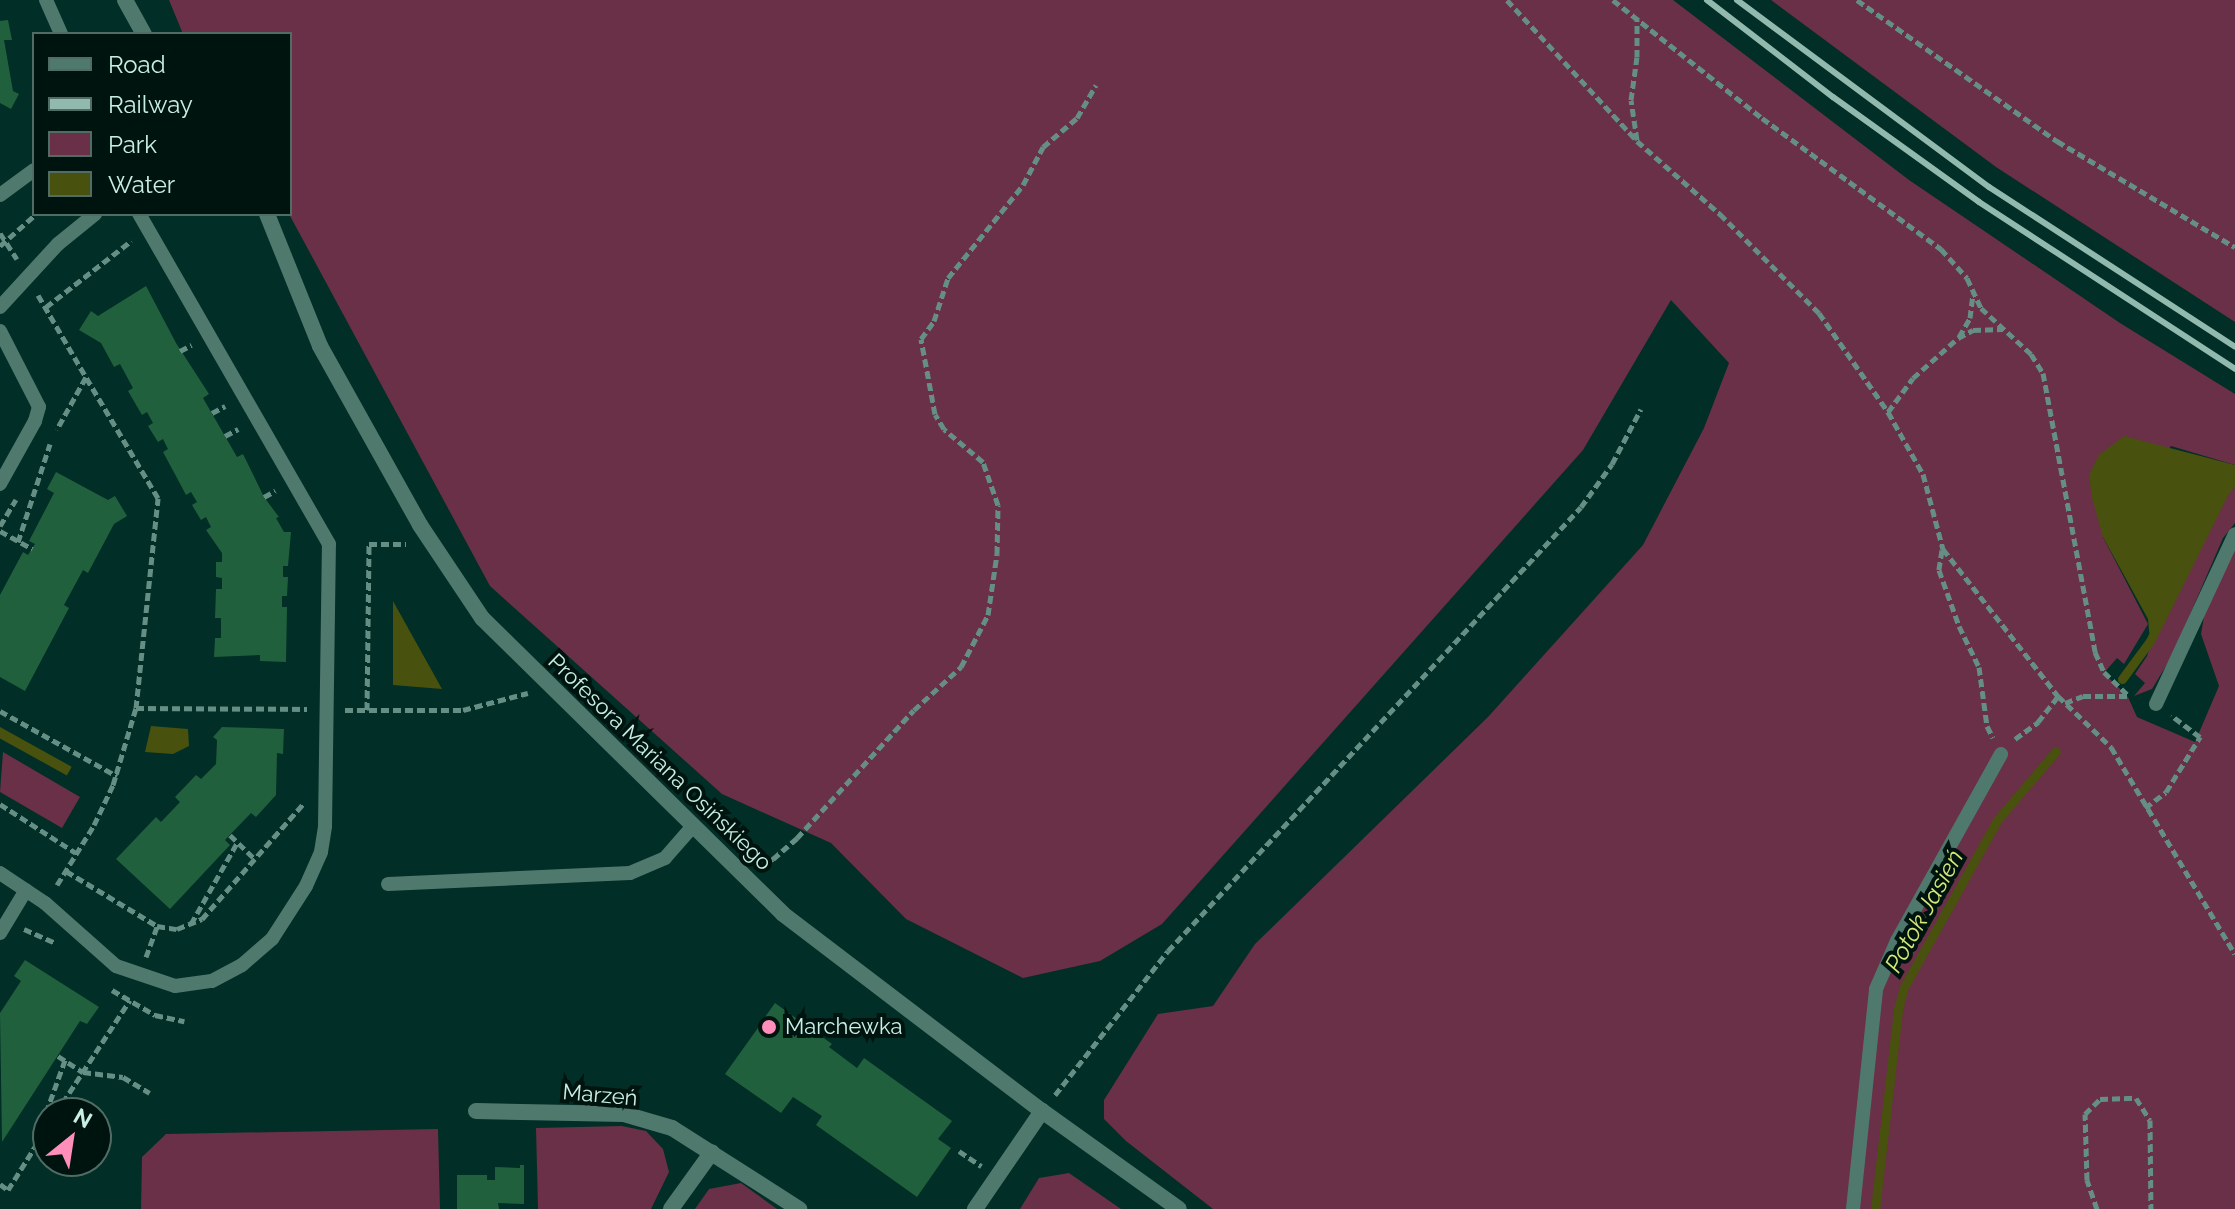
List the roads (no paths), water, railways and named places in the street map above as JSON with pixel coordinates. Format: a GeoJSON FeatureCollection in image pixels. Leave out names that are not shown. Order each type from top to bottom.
{"type":"FeatureCollection","features":[{"type":"Feature","properties":{"kind":"street"},"geometry":{"type":"LineString","coordinates":[[125,0],[143,32]]}},
{"type":"Feature","properties":{"kind":"street","name":"Profesora Mariana Osińskiego"},"geometry":{"type":"LineString","coordinates":[[268,216],[320,346],[453,578],[482,618],[783,914],[1042,1111],[1179,1209]]}},
{"type":"Feature","properties":{"kind":"street","name":"Marzeń"},"geometry":{"type":"LineString","coordinates":[[476,1111],[624,1114],[672,1128],[799,1209]]}},
{"type":"Feature","properties":{"kind":"street"},"geometry":{"type":"LineString","coordinates":[[975,1209],[1042,1111]]}},
{"type":"Feature","properties":{"kind":"street"},"geometry":{"type":"LineString","coordinates":[[671,1209],[712,1152]]}},
{"type":"Feature","properties":{"kind":"lane"},"geometry":{"type":"LineString","coordinates":[[46,0],[60,32]]}},
{"type":"Feature","properties":{"kind":"lane"},"geometry":{"type":"LineString","coordinates":[[0,195],[32,171]]}},
{"type":"Feature","properties":{"kind":"lane"},"geometry":{"type":"LineString","coordinates":[[0,307],[27,277],[93,216]]}},
{"type":"Feature","properties":{"kind":"lane"},"geometry":{"type":"LineString","coordinates":[[0,873],[45,903],[116,966],[175,986],[212,981],[242,965],[272,939],[306,886],[321,852],[325,826],[329,544],[140,216]]}},
{"type":"Feature","properties":{"kind":"lane"},"geometry":{"type":"LineString","coordinates":[[0,331],[39,407],[35,421],[0,484]]}},
{"type":"Feature","properties":{"kind":"lane"},"geometry":{"type":"LineString","coordinates":[[2156,704],[2235,534]]}},
{"type":"Feature","properties":{"kind":"lane"},"geometry":{"type":"LineString","coordinates":[[1853,1209],[1876,989],[1897,941],[2001,754]]}},
{"type":"Feature","properties":{"kind":"lane"},"geometry":{"type":"LineString","coordinates":[[388,884],[630,873],[665,858],[693,826]]}},
{"type":"Feature","properties":{"kind":"lane"},"geometry":{"type":"LineString","coordinates":[[0,933],[26,890]]}},
{"type":"Feature","properties":{"kind":"water"},"geometry":{"type":"Polygon","coordinates":[[[2124,436],[2235,465],[2235,478],[2224,492],[2150,641],[2148,619],[2103,537],[2089,475],[2099,455],[2124,436]]]}},
{"type":"Feature","properties":{"kind":"water"},"geometry":{"type":"Polygon","coordinates":[[[393,601],[442,689],[393,685],[393,601]]]}},
{"type":"Feature","properties":{"kind":"water"},"geometry":{"type":"Polygon","coordinates":[[[151,726],[188,729],[189,746],[173,754],[145,752],[151,726]]]}},
{"type":"Feature","properties":{"kind":"water"},"geometry":{"type":"Polygon","coordinates":[[[0,727],[72,767],[67,776],[0,738],[0,727]]]}},
{"type":"Feature","properties":{"kind":"waterway","name":"Potok Jasień"},"geometry":{"type":"LineString","coordinates":[[2122,679],[2150,641],[2224,492],[2235,478]]}},
{"type":"Feature","properties":{"kind":"waterway","name":"Potok Jasień"},"geometry":{"type":"LineString","coordinates":[[1875,1209],[1898,1009],[1904,987],[1998,819],[2056,751]]}},
{"type":"Feature","properties":{"kind":"railway"},"geometry":{"type":"LineString","coordinates":[[1707,0],[1833,97],[1979,202],[2235,369]]}},
{"type":"Feature","properties":{"kind":"railway"},"geometry":{"type":"LineString","coordinates":[[1737,0],[1989,187],[2235,347]]}},
{"type":"Feature","properties":{"kind":"place","name":"Marchewka"},"geometry":{"type":"Point","coordinates":[769,1027]}}]}
